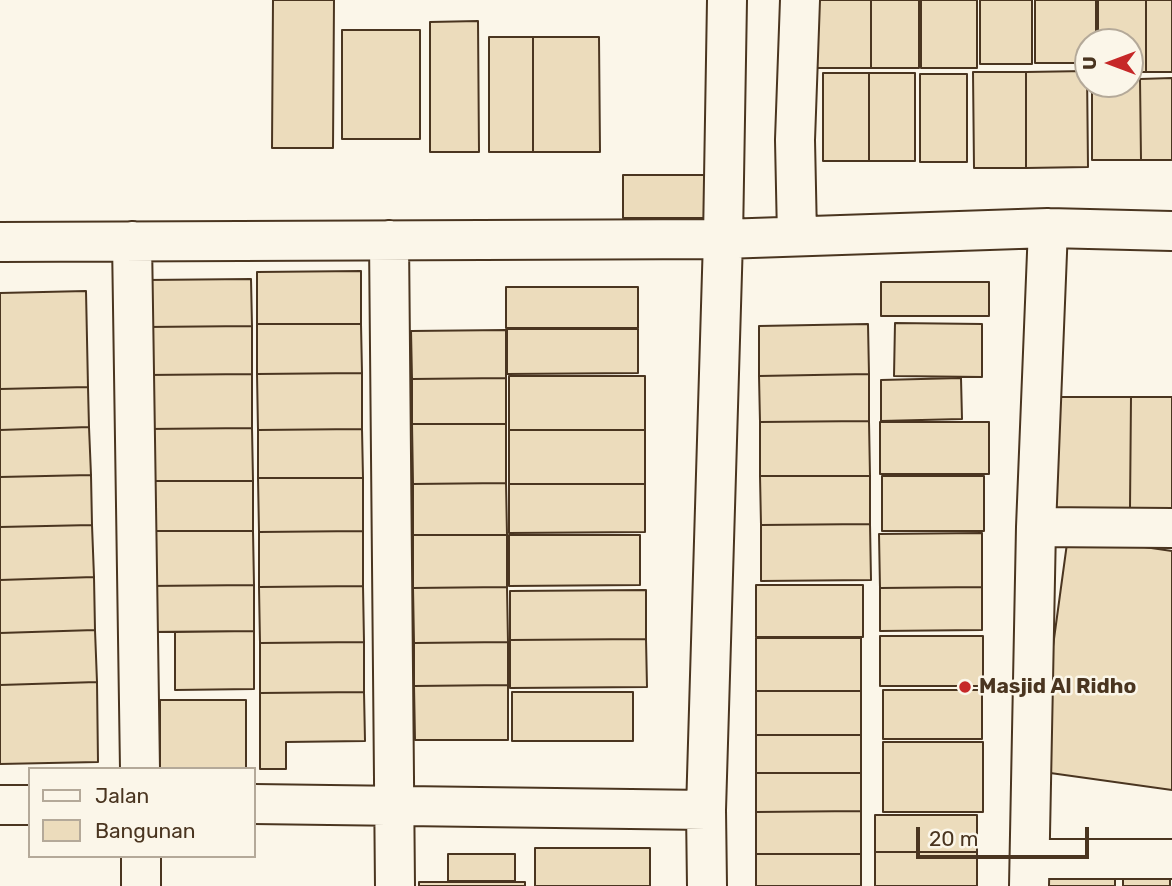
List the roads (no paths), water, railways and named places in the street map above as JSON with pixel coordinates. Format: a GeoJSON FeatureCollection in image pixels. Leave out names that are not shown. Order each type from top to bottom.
{"type":"FeatureCollection","features":[{"type":"Feature","properties":{"kind":"street"},"geometry":{"type":"LineString","coordinates":[[707,886],[706,810],[723,239],[727,0]]}},
{"type":"Feature","properties":{"kind":"street"},"geometry":{"type":"LineString","coordinates":[[797,236],[795,140],[800,0]]}},
{"type":"Feature","properties":{"kind":"street"},"geometry":{"type":"LineString","coordinates":[[1048,228],[1036,527],[1030,873],[1172,859]]}},
{"type":"Feature","properties":{"kind":"street"},"geometry":{"type":"LineString","coordinates":[[0,242],[723,239],[1048,228],[1172,231]]}},
{"type":"Feature","properties":{"kind":"street"},"geometry":{"type":"LineString","coordinates":[[389,240],[395,886]]}},
{"type":"Feature","properties":{"kind":"street"},"geometry":{"type":"LineString","coordinates":[[132,242],[140,767]]}},
{"type":"Feature","properties":{"kind":"street"},"geometry":{"type":"LineString","coordinates":[[1036,527],[1172,528]]}},
{"type":"Feature","properties":{"kind":"street"},"geometry":{"type":"LineString","coordinates":[[256,804],[706,810]]}},
{"type":"Feature","properties":{"kind":"street"},"geometry":{"type":"LineString","coordinates":[[0,805],[28,805]]}},
{"type":"Feature","properties":{"kind":"street"},"geometry":{"type":"LineString","coordinates":[[141,858],[141,886]]}},
{"type":"Feature","properties":{"kind":"place","name":"Masjid Al Ridho"},"geometry":{"type":"Point","coordinates":[965,687]}}]}
